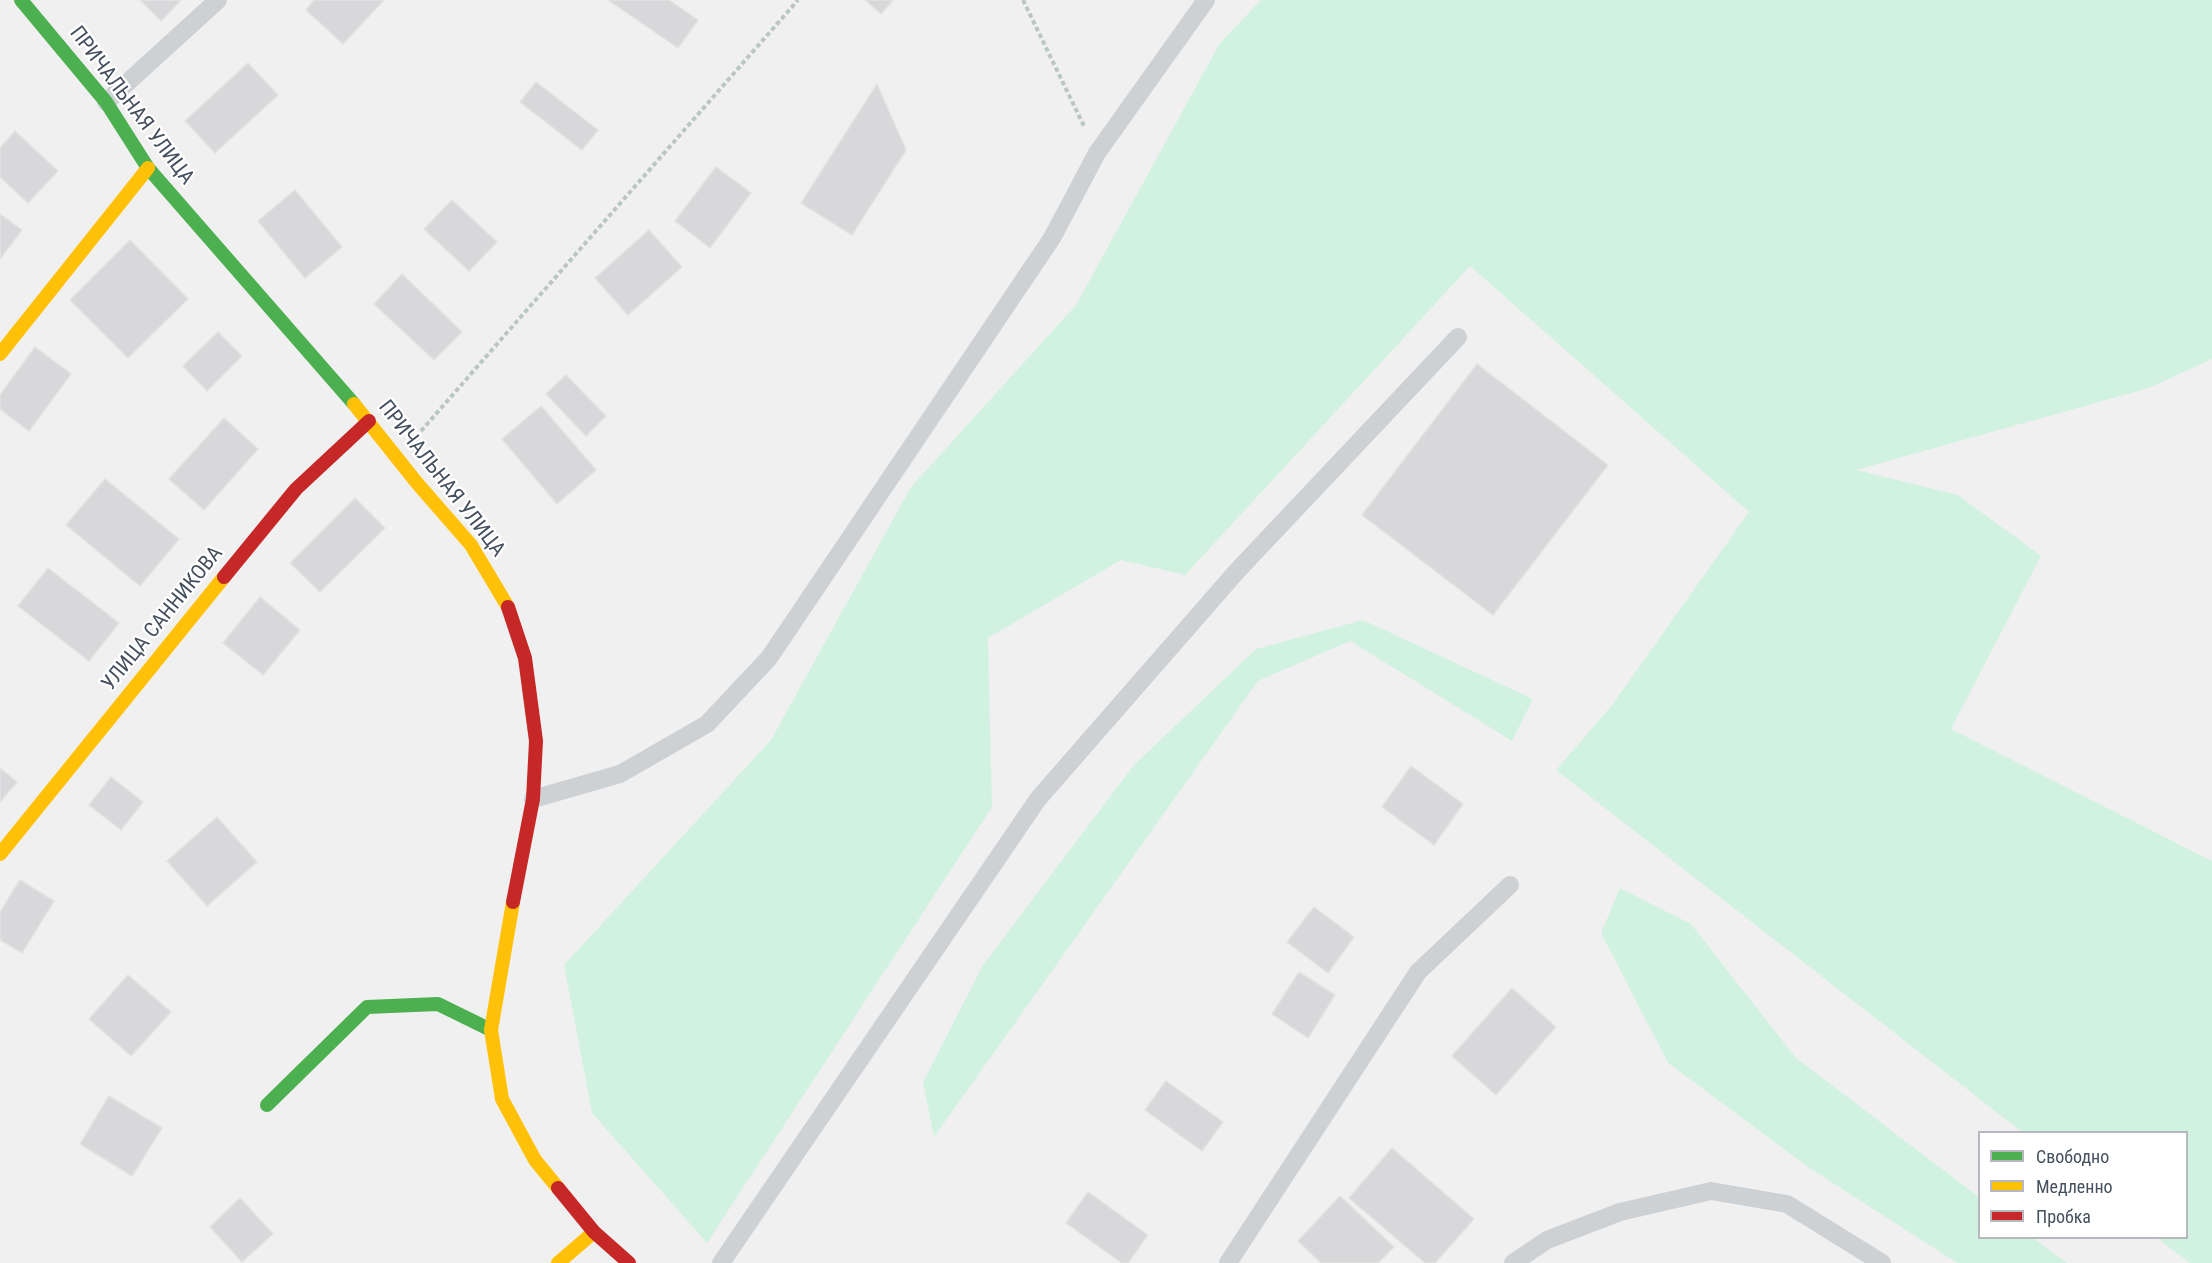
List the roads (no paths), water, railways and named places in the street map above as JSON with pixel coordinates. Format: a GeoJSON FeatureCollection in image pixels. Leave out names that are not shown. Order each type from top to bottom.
{"type":"FeatureCollection","features":[{"type":"Feature","properties":{"kind":"street","name":"ПРИЧАЛЬНАЯ УЛИЦА"},"geometry":{"type":"LineString","coordinates":[[21,0],[106,102],[148,168],[369,421],[417,483],[471,545],[506,601],[525,658],[536,741],[533,799],[505,939],[491,1030],[502,1099],[536,1160],[594,1232],[629,1263]]}},
{"type":"Feature","properties":{"kind":"street"},"geometry":{"type":"LineString","coordinates":[[0,354],[148,168]]}},
{"type":"Feature","properties":{"kind":"street","name":"УЛИЦА САННИКОВА"},"geometry":{"type":"LineString","coordinates":[[0,854],[296,489],[369,421]]}},
{"type":"Feature","properties":{"kind":"street"},"geometry":{"type":"LineString","coordinates":[[267,1105],[367,1007],[438,1004],[491,1030]]}},
{"type":"Feature","properties":{"kind":"street"},"geometry":{"type":"LineString","coordinates":[[558,1263],[594,1232]]}},
{"type":"Feature","properties":{"kind":"lane"},"geometry":{"type":"LineString","coordinates":[[106,102],[218,0]]}},
{"type":"Feature","properties":{"kind":"lane"},"geometry":{"type":"LineString","coordinates":[[533,799],[620,774],[706,724],[769,658],[1052,238],[1097,153],[1206,0]]}},
{"type":"Feature","properties":{"kind":"lane"},"geometry":{"type":"LineString","coordinates":[[721,1263],[1038,799],[1237,571],[1458,337]]}},
{"type":"Feature","properties":{"kind":"lane"},"geometry":{"type":"LineString","coordinates":[[1228,1263],[1418,972],[1510,885]]}},
{"type":"Feature","properties":{"kind":"lane"},"geometry":{"type":"LineString","coordinates":[[1513,1263],[1547,1240],[1620,1212],[1711,1191],[1787,1204],[1882,1263]]}}]}
